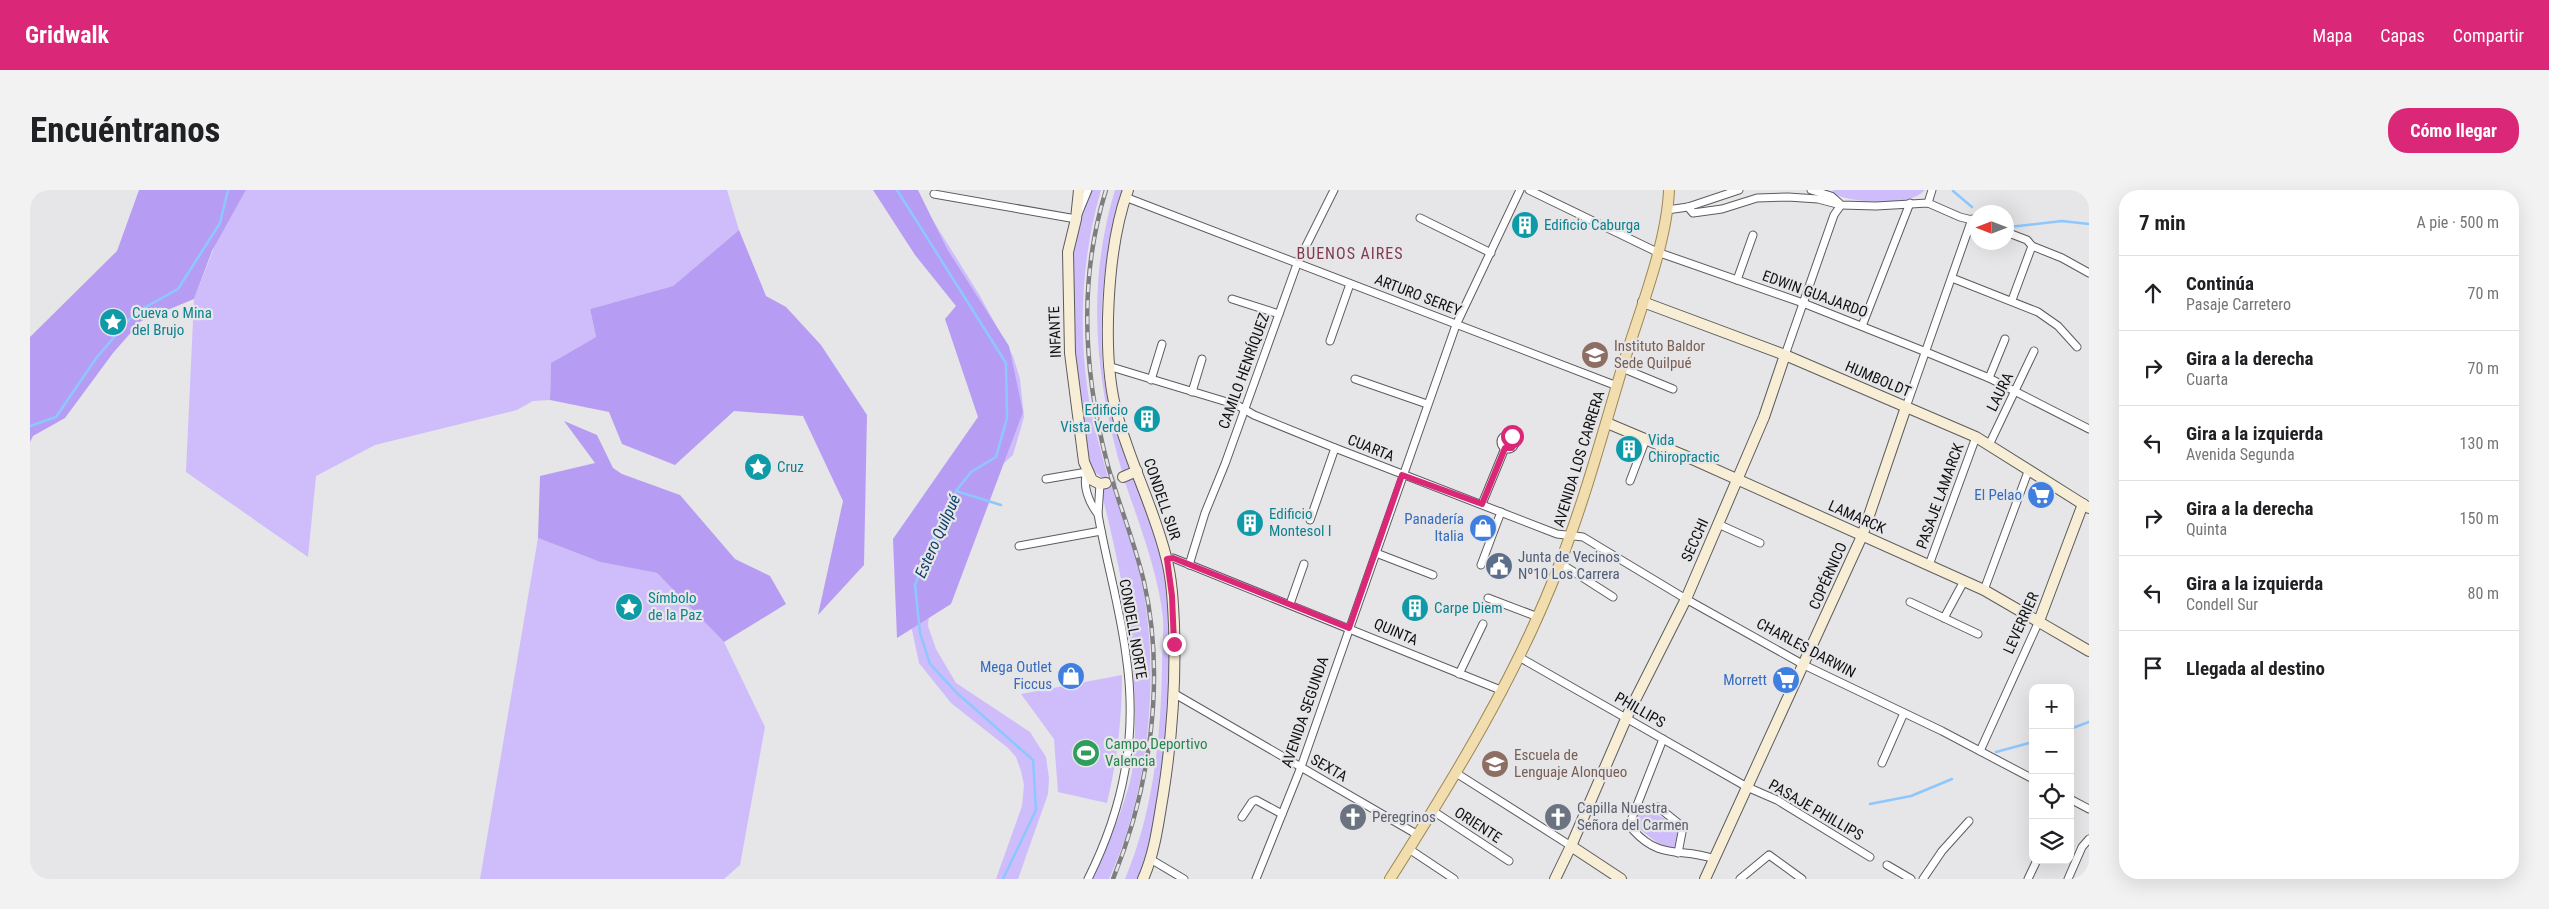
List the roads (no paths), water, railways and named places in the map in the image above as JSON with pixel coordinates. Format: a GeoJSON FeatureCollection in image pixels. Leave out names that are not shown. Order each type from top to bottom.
{"type":"FeatureCollection","features":[{"type":"Feature","properties":{"kind":"main road","name":"AVENIDA LOS CARRERA"},"geometry":{"type":"LineString","coordinates":[[1390,879],[1456,773],[1503,691],[1538,617],[1560,563],[1571,535],[1607,423],[1643,302],[1667,210],[1669,190]]}},
{"type":"Feature","properties":{"kind":"street","name":"INFANTE"},"geometry":{"type":"LineString","coordinates":[[1079,190],[1076,219],[1068,252],[1070,353],[1080,440],[1087,472],[1092,480],[1103,483],[1098,514],[1106,558]]}},
{"type":"Feature","properties":{"kind":"street"},"geometry":{"type":"LineString","coordinates":[[934,194],[1076,219],[1088,190]]}},
{"type":"Feature","properties":{"kind":"street","name":"CAMILO HENRÍQUEZ"},"geometry":{"type":"LineString","coordinates":[[1189,565],[1205,513],[1245,410],[1297,264],[1334,190]]}},
{"type":"Feature","properties":{"kind":"street","name":"AVENIDA SEGUNDA"},"geometry":{"type":"LineString","coordinates":[[1256,879],[1301,767],[1456,324],[1520,190]]}},
{"type":"Feature","properties":{"kind":"street","name":"EDWIN GUAJARDO"},"geometry":{"type":"LineString","coordinates":[[1529,190],[1657,252],[1803,303],[1989,378],[2089,429]]}},
{"type":"Feature","properties":{"kind":"street"},"geometry":{"type":"LineString","coordinates":[[1667,210],[1688,207],[1736,190]]}},
{"type":"Feature","properties":{"kind":"street"},"geometry":{"type":"LineString","coordinates":[[1811,190],[1831,196],[1841,205]]}},
{"type":"Feature","properties":{"kind":"street"},"geometry":{"type":"LineString","coordinates":[[1928,203],[1932,190]]}},
{"type":"Feature","properties":{"kind":"street","name":"ARTURO SEREY"},"geometry":{"type":"LineString","coordinates":[[1126,194],[1297,264],[1617,386]]}},
{"type":"Feature","properties":{"kind":"street","name":"CONDELL SUR"},"geometry":{"type":"LineString","coordinates":[[1126,194],[1116,231],[1112,266],[1108,318],[1108,366],[1117,414],[1167,559],[1172,596],[1175,694],[1171,742],[1152,860],[1143,879]]}},
{"type":"Feature","properties":{"kind":"street"},"geometry":{"type":"LineString","coordinates":[[1688,207],[1693,213],[1722,209],[1757,198],[1818,199],[1841,205],[1876,206],[1928,203],[1969,219]]}},
{"type":"Feature","properties":{"kind":"street"},"geometry":{"type":"LineString","coordinates":[[1862,326],[1910,203]]}},
{"type":"Feature","properties":{"kind":"street","name":"SECCHI"},"geometry":{"type":"LineString","coordinates":[[1555,879],[1572,846],[1626,718],[1686,599],[1737,481],[1764,417],[1834,216],[1841,205]]}},
{"type":"Feature","properties":{"kind":"street"},"geometry":{"type":"LineString","coordinates":[[1420,218],[1491,253]]}},
{"type":"Feature","properties":{"kind":"street","name":"COPÉRNICO"},"geometry":{"type":"LineString","coordinates":[[1705,879],[1862,536],[1969,233]]}},
{"type":"Feature","properties":{"kind":"street"},"geometry":{"type":"LineString","coordinates":[[2014,235],[2027,240],[2032,246],[2062,258],[2089,273]]}},
{"type":"Feature","properties":{"kind":"street"},"geometry":{"type":"LineString","coordinates":[[1737,280],[1753,236]]}},
{"type":"Feature","properties":{"kind":"street"},"geometry":{"type":"LineString","coordinates":[[2012,300],[2032,246]]}},
{"type":"Feature","properties":{"kind":"street"},"geometry":{"type":"LineString","coordinates":[[1952,278],[2012,300],[2038,312],[2058,326],[2077,347]]}},
{"type":"Feature","properties":{"kind":"street"},"geometry":{"type":"LineString","coordinates":[[1330,341],[1350,284]]}},
{"type":"Feature","properties":{"kind":"street"},"geometry":{"type":"LineString","coordinates":[[1232,299],[1279,314]]}},
{"type":"Feature","properties":{"kind":"street","name":"HUMBOLDT"},"geometry":{"type":"LineString","coordinates":[[1643,302],[1785,355],[1976,437],[2086,506]]}},
{"type":"Feature","properties":{"kind":"street"},"geometry":{"type":"LineString","coordinates":[[1989,378],[2005,339]]}},
{"type":"Feature","properties":{"kind":"street"},"geometry":{"type":"LineString","coordinates":[[1150,380],[1162,344]]}},
{"type":"Feature","properties":{"kind":"street","name":"LAURA"},"geometry":{"type":"LineString","coordinates":[[1989,445],[2034,351]]}},
{"type":"Feature","properties":{"kind":"street"},"geometry":{"type":"LineString","coordinates":[[1192,392],[1202,359]]}},
{"type":"Feature","properties":{"kind":"street","name":"CUARTA"},"geometry":{"type":"LineString","coordinates":[[1108,366],[1237,405],[1402,475],[1557,534],[1571,535]]}},
{"type":"Feature","properties":{"kind":"street"},"geometry":{"type":"LineString","coordinates":[[1622,368],[1673,389]]}},
{"type":"Feature","properties":{"kind":"street"},"geometry":{"type":"LineString","coordinates":[[1354,379],[1427,404]]}},
{"type":"Feature","properties":{"kind":"street","name":"LAMARCK"},"geometry":{"type":"LineString","coordinates":[[1607,423],[1984,590],[2088,647]]}},
{"type":"Feature","properties":{"kind":"street","name":"PASAJE LAMARCK"},"geometry":{"type":"LineString","coordinates":[[1929,565],[1976,437]]}},
{"type":"Feature","properties":{"kind":"street"},"geometry":{"type":"LineString","coordinates":[[1630,481],[1646,439]]}},
{"type":"Feature","properties":{"kind":"street"},"geometry":{"type":"LineString","coordinates":[[1310,520],[1335,448]]}},
{"type":"Feature","properties":{"kind":"street"},"geometry":{"type":"LineString","coordinates":[[1482,504],[1505,448]]}},
{"type":"Feature","properties":{"kind":"street"},"geometry":{"type":"LineString","coordinates":[[1984,590],[2029,469]]}},
{"type":"Feature","properties":{"kind":"street"},"geometry":{"type":"LineString","coordinates":[[1123,477],[1137,471]]}},
{"type":"Feature","properties":{"kind":"street","name":"INFANTE"},"geometry":{"type":"LineString","coordinates":[[1087,472],[1084,478],[1090,504],[1098,514]]}},
{"type":"Feature","properties":{"kind":"street"},"geometry":{"type":"LineString","coordinates":[[1046,479],[1087,472]]}},
{"type":"Feature","properties":{"kind":"street","name":"LEVERRIER"},"geometry":{"type":"LineString","coordinates":[[1980,751],[2039,620],[2086,506]]}},
{"type":"Feature","properties":{"kind":"street"},"geometry":{"type":"LineString","coordinates":[[1481,565],[1502,512]]}},
{"type":"Feature","properties":{"kind":"street"},"geometry":{"type":"LineString","coordinates":[[1718,524],[1760,543]]}},
{"type":"Feature","properties":{"kind":"street"},"geometry":{"type":"LineString","coordinates":[[1019,546],[1101,531]]}},
{"type":"Feature","properties":{"kind":"street","name":"CHARLES DARWIN"},"geometry":{"type":"LineString","coordinates":[[1571,535],[1583,537],[1686,599],[1804,665],[1904,713],[2029,777]]}},
{"type":"Feature","properties":{"kind":"street"},"geometry":{"type":"LineString","coordinates":[[1376,553],[1433,575]]}},
{"type":"Feature","properties":{"kind":"street","name":"CONDELL NORTE"},"geometry":{"type":"LineString","coordinates":[[1088,879],[1118,808],[1127,766],[1131,731],[1126,654],[1106,558]]}},
{"type":"Feature","properties":{"kind":"street","name":"QUINTA"},"geometry":{"type":"LineString","coordinates":[[1167,559],[1173,558],[1503,691]]}},
{"type":"Feature","properties":{"kind":"street"},"geometry":{"type":"LineString","coordinates":[[1560,563],[1613,598]]}},
{"type":"Feature","properties":{"kind":"street"},"geometry":{"type":"LineString","coordinates":[[1290,604],[1304,564]]}},
{"type":"Feature","properties":{"kind":"street"},"geometry":{"type":"LineString","coordinates":[[1944,618],[1964,581]]}},
{"type":"Feature","properties":{"kind":"street"},"geometry":{"type":"LineString","coordinates":[[1488,598],[1538,617]]}},
{"type":"Feature","properties":{"kind":"street"},"geometry":{"type":"LineString","coordinates":[[1910,602],[1978,634]]}},
{"type":"Feature","properties":{"kind":"street"},"geometry":{"type":"LineString","coordinates":[[1459,674],[1483,624]]}},
{"type":"Feature","properties":{"kind":"street","name":"PHILLIPS"},"geometry":{"type":"LineString","coordinates":[[1519,657],[1747,787]]}},
{"type":"Feature","properties":{"kind":"street","name":"SEXTA"},"geometry":{"type":"LineString","coordinates":[[1175,694],[1418,835]]}},
{"type":"Feature","properties":{"kind":"street"},"geometry":{"type":"LineString","coordinates":[[1882,763],[1904,713]]}},
{"type":"Feature","properties":{"kind":"street"},"geometry":{"type":"LineString","coordinates":[[1662,739],[1632,818],[1631,826],[1636,834],[1659,850],[1714,859]]}},
{"type":"Feature","properties":{"kind":"street"},"geometry":{"type":"LineString","coordinates":[[1456,773],[1621,879]]}},
{"type":"Feature","properties":{"kind":"street","name":"PASAJE PHILLIPS"},"geometry":{"type":"LineString","coordinates":[[1747,787],[1777,800],[1870,857]]}},
{"type":"Feature","properties":{"kind":"street"},"geometry":{"type":"LineString","coordinates":[[1242,817],[1252,802],[1256,800],[1282,814]]}},
{"type":"Feature","properties":{"kind":"street"},"geometry":{"type":"LineString","coordinates":[[2074,802],[2089,809]]}},
{"type":"Feature","properties":{"kind":"street"},"geometry":{"type":"LineString","coordinates":[[1658,808],[1683,827],[1678,853]]}},
{"type":"Feature","properties":{"kind":"street","name":"ORIENTE"},"geometry":{"type":"LineString","coordinates":[[1433,811],[1508,861]]}},
{"type":"Feature","properties":{"kind":"street"},"geometry":{"type":"LineString","coordinates":[[1923,879],[1942,851],[1970,821]]}},
{"type":"Feature","properties":{"kind":"street"},"geometry":{"type":"LineString","coordinates":[[2068,879],[2082,847],[2089,840]]}},
{"type":"Feature","properties":{"kind":"street"},"geometry":{"type":"LineString","coordinates":[[1409,849],[1454,879]]}},
{"type":"Feature","properties":{"kind":"street"},"geometry":{"type":"LineString","coordinates":[[1740,879],[1769,855],[1802,879]]}},
{"type":"Feature","properties":{"kind":"street"},"geometry":{"type":"LineString","coordinates":[[1152,860],[1184,879]]}},
{"type":"Feature","properties":{"kind":"street"},"geometry":{"type":"LineString","coordinates":[[2028,879],[2035,864]]}},
{"type":"Feature","properties":{"kind":"street"},"geometry":{"type":"LineString","coordinates":[[1887,865],[1911,879]]}},
{"type":"Feature","properties":{"kind":"waterway"},"geometry":{"type":"LineString","coordinates":[[30,426],[56,417],[97,357],[135,313],[178,289],[220,223],[228,190]]}},
{"type":"Feature","properties":{"kind":"waterway","name":"Estero Quilpué"},"geometry":{"type":"LineString","coordinates":[[897,190],[1006,363],[1007,418],[996,457],[971,472],[956,491],[937,529],[915,585],[920,633],[930,664],[957,693],[1033,760],[1036,810],[1003,879]]}},
{"type":"Feature","properties":{"kind":"waterway"},"geometry":{"type":"LineString","coordinates":[[1953,191],[1970,205]]}},
{"type":"Feature","properties":{"kind":"waterway"},"geometry":{"type":"LineString","coordinates":[[2014,226],[2062,221],[2089,224]]}},
{"type":"Feature","properties":{"kind":"waterway"},"geometry":{"type":"LineString","coordinates":[[956,491],[1001,505]]}},
{"type":"Feature","properties":{"kind":"waterway"},"geometry":{"type":"LineString","coordinates":[[2074,728],[2089,722]]}},
{"type":"Feature","properties":{"kind":"waterway"},"geometry":{"type":"LineString","coordinates":[[1996,752],[2029,743]]}},
{"type":"Feature","properties":{"kind":"waterway"},"geometry":{"type":"LineString","coordinates":[[1870,804],[1911,796],[1952,779]]}},
{"type":"Feature","properties":{"kind":"tunnel"},"geometry":{"type":"LineString","coordinates":[[1106,483],[1123,477]]}},
{"type":"Feature","properties":{"kind":"railway"},"geometry":{"type":"LineString","coordinates":[[1106,190],[1091,258],[1088,293],[1089,363],[1100,432],[1108,466],[1144,582],[1151,619],[1154,657],[1154,695],[1145,771],[1137,808],[1113,879]]}},
{"type":"Feature","properties":{"kind":"place","name":"Edificio Caburga"},"geometry":{"type":"Point","coordinates":[1525,225]}},
{"type":"Feature","properties":{"kind":"place","name":"Cueva o Mina del Brujo"},"geometry":{"type":"Point","coordinates":[113,322]}},
{"type":"Feature","properties":{"kind":"place","name":"Instituto Baldor Sede Quilpué"},"geometry":{"type":"Point","coordinates":[1595,355]}},
{"type":"Feature","properties":{"kind":"place","name":"Edificio Vista Verde"},"geometry":{"type":"Point","coordinates":[1147,419]}},
{"type":"Feature","properties":{"kind":"place","name":"Vida Chiropractic"},"geometry":{"type":"Point","coordinates":[1629,449]}},
{"type":"Feature","properties":{"kind":"place","name":"Cruz"},"geometry":{"type":"Point","coordinates":[758,467]}},
{"type":"Feature","properties":{"kind":"place","name":"El Pelao"},"geometry":{"type":"Point","coordinates":[2041,495]}},
{"type":"Feature","properties":{"kind":"place","name":"Edificio Montesol I"},"geometry":{"type":"Point","coordinates":[1250,523]}},
{"type":"Feature","properties":{"kind":"place","name":"Panadería Italia"},"geometry":{"type":"Point","coordinates":[1483,528]}},
{"type":"Feature","properties":{"kind":"place","name":"Junta de Vecinos Nº10 Los Carrera"},"geometry":{"type":"Point","coordinates":[1499,566]}},
{"type":"Feature","properties":{"kind":"place","name":"Símbolo de la Paz"},"geometry":{"type":"Point","coordinates":[629,607]}},
{"type":"Feature","properties":{"kind":"place","name":"Carpe Diem"},"geometry":{"type":"Point","coordinates":[1415,608]}},
{"type":"Feature","properties":{"kind":"place","name":"Mega Outlet Ficcus"},"geometry":{"type":"Point","coordinates":[1071,676]}},
{"type":"Feature","properties":{"kind":"place","name":"Morrett"},"geometry":{"type":"Point","coordinates":[1786,680]}},
{"type":"Feature","properties":{"kind":"place","name":"Campo Deportivo Valencia"},"geometry":{"type":"Point","coordinates":[1086,753]}},
{"type":"Feature","properties":{"kind":"place","name":"Escuela de Lenguaje Alonqueo"},"geometry":{"type":"Point","coordinates":[1495,764]}},
{"type":"Feature","properties":{"kind":"place","name":"Peregrinos"},"geometry":{"type":"Point","coordinates":[1353,817]}},
{"type":"Feature","properties":{"kind":"place","name":"Capilla Nuestra Señora del Carmen"},"geometry":{"type":"Point","coordinates":[1558,817]}},
{"type":"Feature","properties":{"kind":"district","name":"BUENOS AIRES"},"geometry":{"type":"Point","coordinates":[1350,253]}}]}
